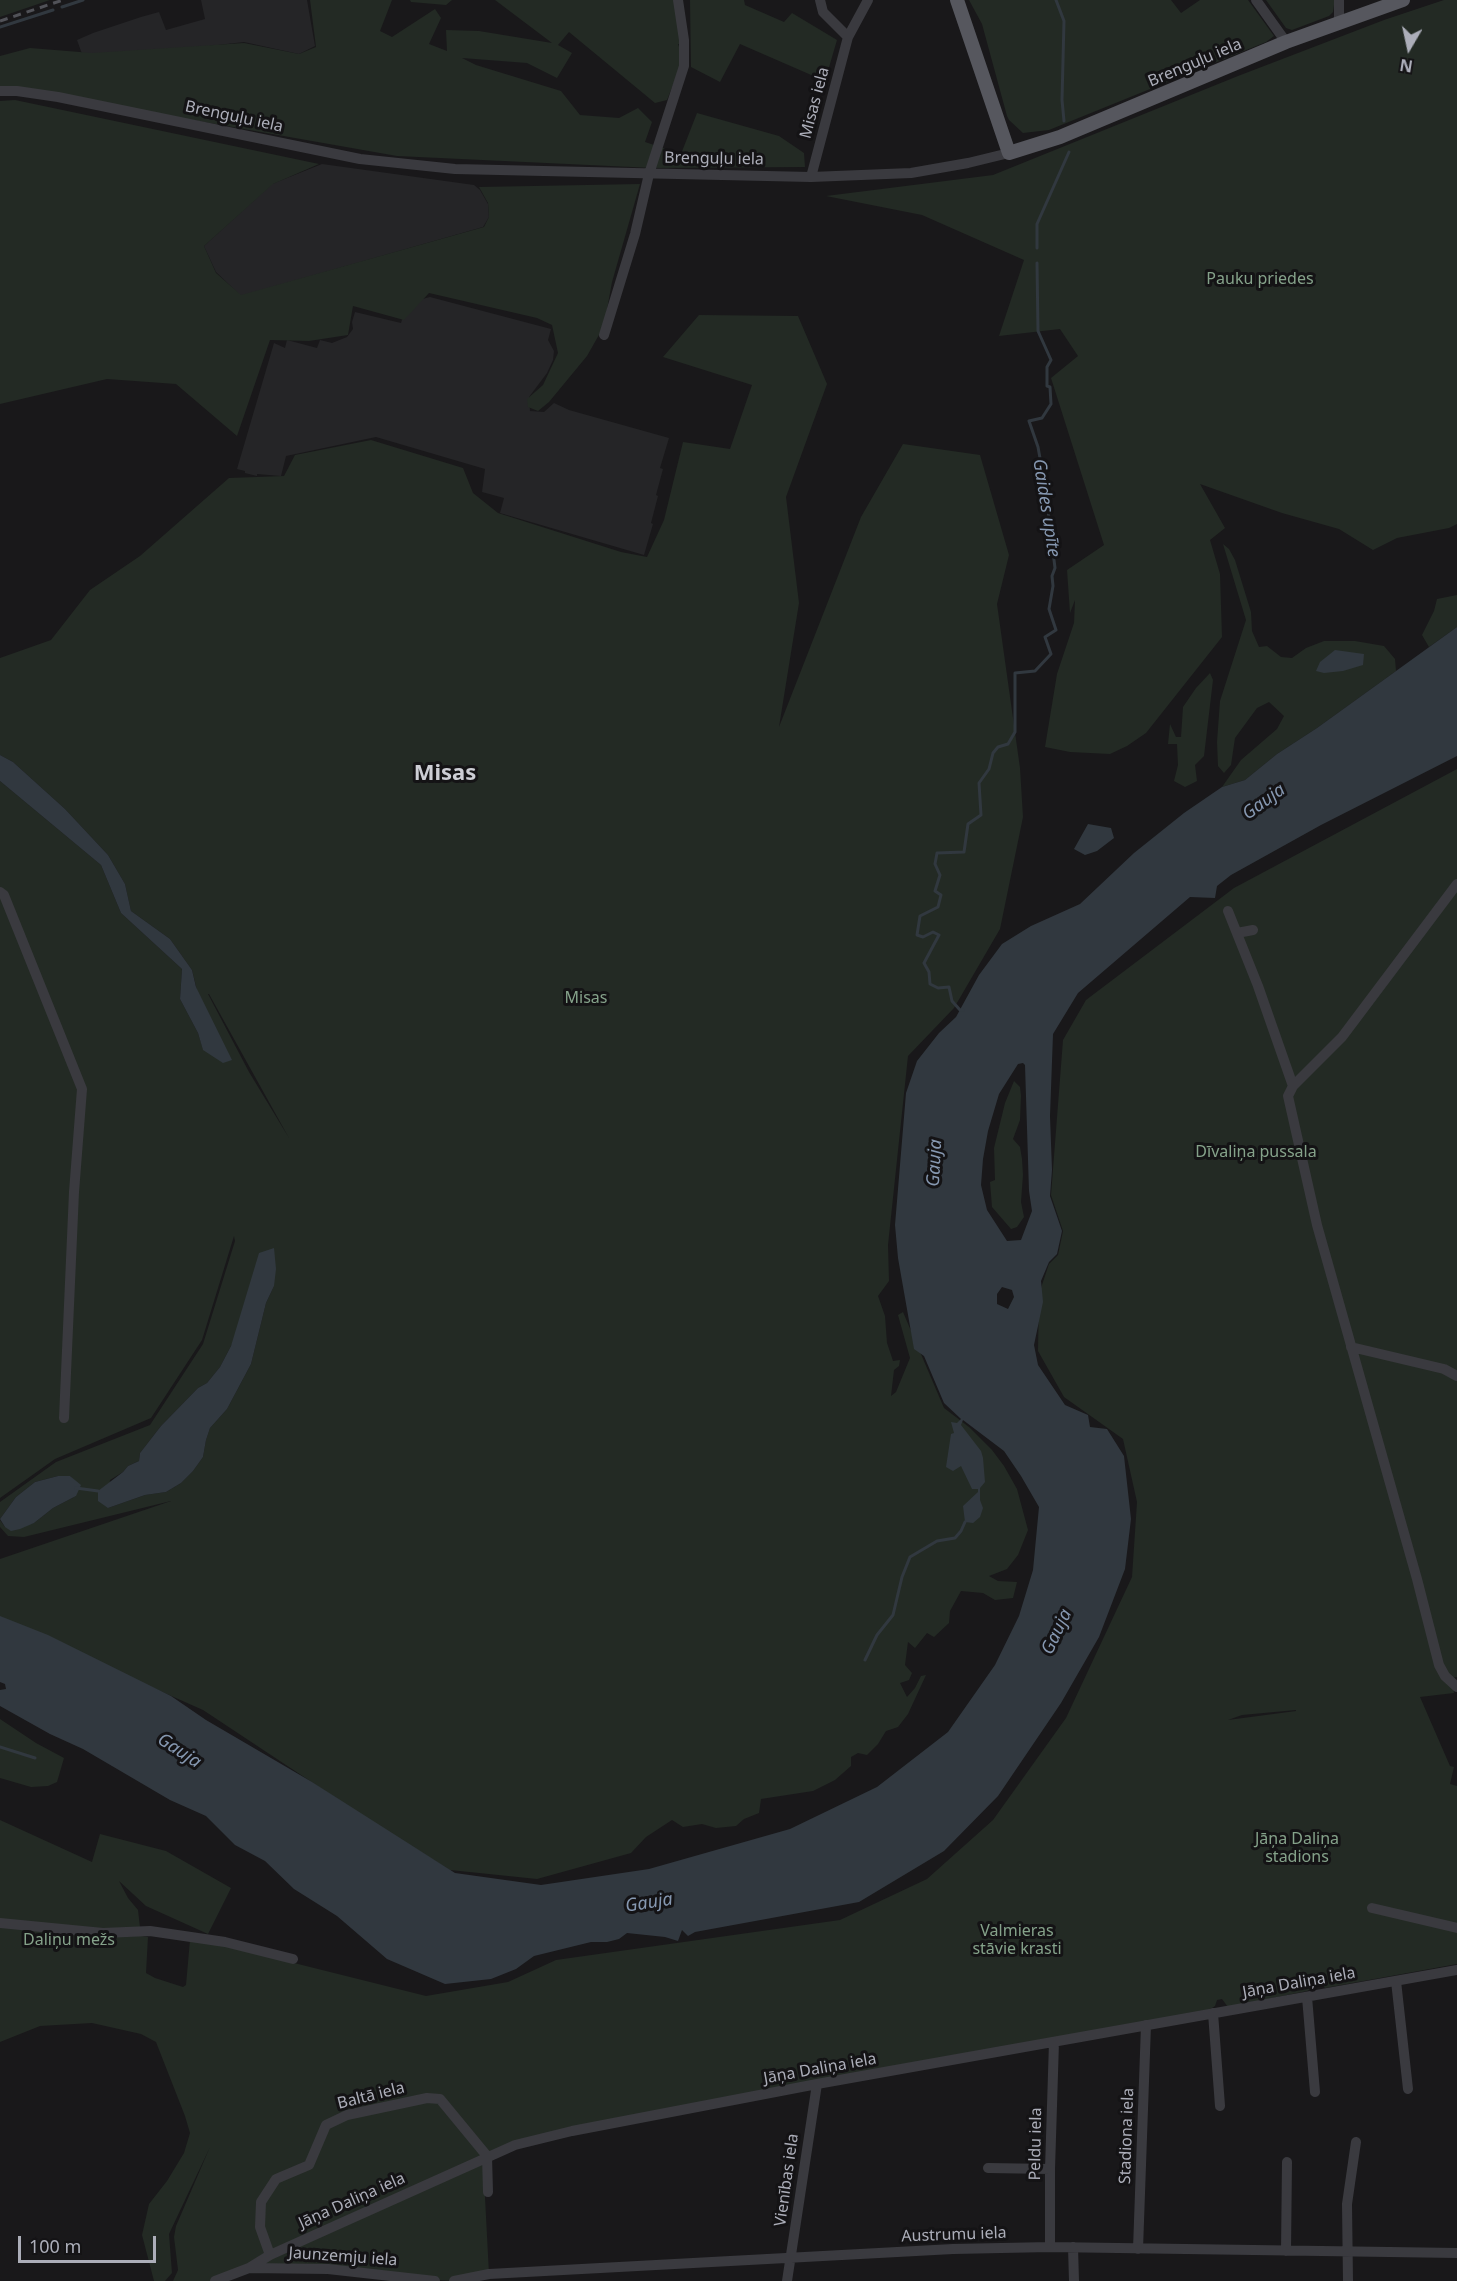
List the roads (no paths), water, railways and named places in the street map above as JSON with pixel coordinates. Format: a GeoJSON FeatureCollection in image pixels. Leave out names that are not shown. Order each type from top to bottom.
{"type":"FeatureCollection","features":[{"type":"Feature","properties":{"kind":"main road"},"geometry":{"type":"LineString","coordinates":[[957,0],[1009,153]]}},
{"type":"Feature","properties":{"kind":"main road","name":"Brenguļu iela"},"geometry":{"type":"LineString","coordinates":[[1009,153],[1060,137],[1286,42],[1403,0]]}},
{"type":"Feature","properties":{"kind":"street"},"geometry":{"type":"LineString","coordinates":[[604,335],[635,234],[649,174],[684,66],[684,40],[678,0]]}},
{"type":"Feature","properties":{"kind":"street"},"geometry":{"type":"LineString","coordinates":[[820,0],[823,12],[848,37]]}},
{"type":"Feature","properties":{"kind":"street","name":"Misas iela"},"geometry":{"type":"LineString","coordinates":[[811,177],[848,37],[868,0]]}},
{"type":"Feature","properties":{"kind":"street"},"geometry":{"type":"LineString","coordinates":[[1256,0],[1286,42]]}},
{"type":"Feature","properties":{"kind":"street"},"geometry":{"type":"LineString","coordinates":[[1339,0],[1339,22]]}},
{"type":"Feature","properties":{"kind":"street","name":"Brenguļu iela"},"geometry":{"type":"LineString","coordinates":[[0,91],[58,97],[360,159],[455,169],[811,177],[911,173],[968,164],[1009,153]]}},
{"type":"Feature","properties":{"kind":"street"},"geometry":{"type":"LineString","coordinates":[[1457,884],[1342,1037],[1293,1086],[1288,1096],[1309,1198],[1439,1665],[1445,1676],[1457,1687]]}},
{"type":"Feature","properties":{"kind":"street"},"geometry":{"type":"LineString","coordinates":[[0,892],[4,895],[82,1089],[74,1192],[64,1418]]}},
{"type":"Feature","properties":{"kind":"street"},"geometry":{"type":"LineString","coordinates":[[1228,910],[1258,986],[1293,1086]]}},
{"type":"Feature","properties":{"kind":"street"},"geometry":{"type":"LineString","coordinates":[[1237,933],[1253,930]]}},
{"type":"Feature","properties":{"kind":"street"},"geometry":{"type":"LineString","coordinates":[[1351,1347],[1444,1369],[1457,1376]]}},
{"type":"Feature","properties":{"kind":"street"},"geometry":{"type":"LineString","coordinates":[[1355,1362],[1384,1354]]}},
{"type":"Feature","properties":{"kind":"street"},"geometry":{"type":"LineString","coordinates":[[1372,1908],[1457,1928]]}},
{"type":"Feature","properties":{"kind":"street"},"geometry":{"type":"LineString","coordinates":[[0,1923],[103,1933],[150,1931],[225,1942],[292,1959]]}},
{"type":"Feature","properties":{"kind":"street","name":"Jāņa Daliņa iela"},"geometry":{"type":"LineString","coordinates":[[214,2281],[229,2278],[270,2255],[515,2145],[573,2131],[817,2084],[1457,1970]]}},
{"type":"Feature","properties":{"kind":"street"},"geometry":{"type":"LineString","coordinates":[[1396,1981],[1408,2089]]}},
{"type":"Feature","properties":{"kind":"street"},"geometry":{"type":"LineString","coordinates":[[1307,1997],[1315,2092]]}},
{"type":"Feature","properties":{"kind":"street"},"geometry":{"type":"LineString","coordinates":[[1213,2013],[1221,2106]]}},
{"type":"Feature","properties":{"kind":"street","name":"Stadiona iela"},"geometry":{"type":"LineString","coordinates":[[1138,2248],[1146,2025]]}},
{"type":"Feature","properties":{"kind":"street","name":"Peldu iela"},"geometry":{"type":"LineString","coordinates":[[1050,2247],[1054,2043]]}},
{"type":"Feature","properties":{"kind":"street","name":"Vienības iela"},"geometry":{"type":"LineString","coordinates":[[787,2281],[817,2084]]}},
{"type":"Feature","properties":{"kind":"street","name":"Baltā iela"},"geometry":{"type":"LineString","coordinates":[[270,2255],[260,2227],[261,2202],[276,2179],[309,2165],[326,2125],[346,2115],[427,2098],[440,2099],[487,2156]]}},
{"type":"Feature","properties":{"kind":"street"},"geometry":{"type":"LineString","coordinates":[[1348,2281],[1347,2204],[1356,2142]]}},
{"type":"Feature","properties":{"kind":"street"},"geometry":{"type":"LineString","coordinates":[[487,2156],[488,2192]]}},
{"type":"Feature","properties":{"kind":"street"},"geometry":{"type":"LineString","coordinates":[[1286,2251],[1287,2162]]}},
{"type":"Feature","properties":{"kind":"street"},"geometry":{"type":"LineString","coordinates":[[988,2168],[1050,2169]]}},
{"type":"Feature","properties":{"kind":"street"},"geometry":{"type":"LineString","coordinates":[[1073,2247],[1074,2281]]}},
{"type":"Feature","properties":{"kind":"street","name":"Austrumu iela"},"geometry":{"type":"LineString","coordinates":[[454,2281],[952,2249],[1073,2247],[1457,2253]]}},
{"type":"Feature","properties":{"kind":"street","name":"Jaunzemju iela"},"geometry":{"type":"LineString","coordinates":[[249,2268],[328,2269],[435,2281]]}},
{"type":"Feature","properties":{"kind":"water","name":"Gauja"},"geometry":{"type":"Polygon","coordinates":[[[1457,627],[1457,756],[1321,825],[1231,875],[1217,886],[1215,898],[1190,897],[1078,993],[1053,1034],[1050,1196],[1062,1231],[1057,1254],[1049,1262],[1041,1281],[1043,1302],[1034,1345],[1038,1365],[1065,1405],[1088,1415],[1090,1427],[1107,1429],[1124,1456],[1131,1519],[1125,1569],[1099,1637],[1061,1703],[998,1796],[944,1851],[859,1902],[695,1932],[688,1936],[682,1930],[678,1941],[665,1937],[627,1933],[619,1939],[607,1942],[591,1942],[534,1956],[516,1969],[491,1979],[445,1984],[387,1959],[337,1916],[294,1889],[265,1861],[235,1845],[206,1816],[170,1800],[83,1749],[50,1734],[0,1706],[0,1690],[6,1689],[5,1684],[0,1682],[0,1616],[48,1635],[171,1696],[206,1720],[312,1782],[455,1873],[541,1885],[649,1869],[790,1829],[877,1787],[948,1732],[995,1665],[1019,1616],[1033,1570],[1039,1507],[1004,1451],[963,1420],[961,1425],[981,1451],[983,1458],[985,1482],[980,1488],[980,1500],[983,1508],[980,1517],[973,1523],[965,1522],[963,1506],[978,1492],[978,1489],[972,1489],[961,1466],[953,1471],[946,1467],[951,1434],[954,1433],[951,1422],[957,1423],[961,1419],[944,1403],[924,1356],[914,1349],[898,1258],[895,1225],[906,1093],[917,1061],[939,1033],[956,1017],[979,975],[1002,944],[1031,926],[1080,904],[1134,853],[1184,813],[1222,787],[1245,780],[1277,754],[1317,728],[1457,627]],[[1018,1064],[999,1094],[988,1131],[983,1159],[981,1185],[987,1210],[1007,1241],[1021,1240],[1032,1211],[1029,1191],[1025,1065],[1018,1064]],[[1002,1287],[997,1294],[997,1304],[1008,1309],[1014,1297],[1012,1290],[1002,1287]]]}},
{"type":"Feature","properties":{"kind":"water"},"geometry":{"type":"Polygon","coordinates":[[[1335,650],[1364,654],[1363,665],[1343,671],[1324,673],[1316,671],[1320,662],[1335,650]]]}},
{"type":"Feature","properties":{"kind":"water"},"geometry":{"type":"Polygon","coordinates":[[[0,755],[13,762],[65,809],[108,855],[125,884],[131,911],[170,939],[192,970],[196,987],[232,1060],[223,1063],[203,1050],[198,1033],[180,999],[182,969],[121,913],[101,865],[0,781],[0,755]]]}},
{"type":"Feature","properties":{"kind":"water"},"geometry":{"type":"Polygon","coordinates":[[[1088,824],[1111,828],[1114,838],[1097,851],[1085,855],[1074,849],[1088,824]]]}},
{"type":"Feature","properties":{"kind":"water"},"geometry":{"type":"Polygon","coordinates":[[[274,1248],[276,1269],[274,1286],[266,1303],[251,1364],[227,1409],[210,1428],[203,1457],[181,1483],[166,1492],[145,1495],[108,1508],[98,1501],[98,1491],[128,1466],[139,1461],[140,1453],[161,1426],[198,1388],[207,1383],[220,1367],[231,1346],[259,1253],[274,1248]]]}},
{"type":"Feature","properties":{"kind":"water"},"geometry":{"type":"Polygon","coordinates":[[[58,1476],[70,1476],[81,1485],[76,1496],[53,1508],[34,1523],[11,1531],[5,1527],[0,1519],[16,1497],[35,1482],[58,1476]]]}},
{"type":"Feature","properties":{"kind":"waterway"},"geometry":{"type":"LineString","coordinates":[[62,7],[83,0]]}},
{"type":"Feature","properties":{"kind":"waterway","name":"Gaides upīte"},"geometry":{"type":"LineString","coordinates":[[1056,0],[1064,21],[1062,100],[1064,121]]}},
{"type":"Feature","properties":{"kind":"waterway"},"geometry":{"type":"LineString","coordinates":[[0,27],[53,10]]}},
{"type":"Feature","properties":{"kind":"waterway","name":"Gaides upīte"},"geometry":{"type":"LineString","coordinates":[[1037,248],[1037,224],[1069,152]]}},
{"type":"Feature","properties":{"kind":"waterway","name":"Gaides upīte"},"geometry":{"type":"LineString","coordinates":[[963,1010],[960,1010],[952,1001],[949,987],[938,988],[930,984],[929,972],[924,963],[939,935],[933,932],[923,937],[917,935],[920,916],[938,907],[941,895],[935,891],[940,875],[935,864],[937,853],[964,852],[968,824],[981,815],[979,783],[989,769],[993,753],[998,747],[1008,744],[1015,732],[1015,673],[1035,671],[1051,654],[1045,637],[1056,630],[1049,609],[1053,586],[1052,576],[1055,568],[1045,486],[1038,447],[1029,421],[1042,418],[1051,404],[1050,387],[1047,386],[1047,367],[1051,360],[1038,331],[1037,263]]}},
{"type":"Feature","properties":{"kind":"waterway"},"geometry":{"type":"LineString","coordinates":[[76,1488],[98,1491]]}},
{"type":"Feature","properties":{"kind":"waterway"},"geometry":{"type":"LineString","coordinates":[[865,1660],[877,1635],[893,1615],[902,1577],[910,1557],[937,1541],[955,1538],[965,1522]]}},
{"type":"Feature","properties":{"kind":"waterway"},"geometry":{"type":"LineString","coordinates":[[0,1747],[35,1758]]}},
{"type":"Feature","properties":{"kind":"railway"},"geometry":{"type":"LineString","coordinates":[[0,21],[63,0]]}},
{"type":"Feature","properties":{"kind":"district","name":"Misas"},"geometry":{"type":"Point","coordinates":[445,774]}},
{"type":"Feature","properties":{"kind":"park label","name":"Pauku priedes"},"geometry":{"type":"Point","coordinates":[1260,279]}},
{"type":"Feature","properties":{"kind":"park label","name":"Dīvaliņa pussala"},"geometry":{"type":"Point","coordinates":[1256,1152]}},
{"type":"Feature","properties":{"kind":"park label","name":"Jāņa Daliņa stadions"},"geometry":{"type":"Point","coordinates":[1297,1848]}},
{"type":"Feature","properties":{"kind":"park label","name":"Daliņu mežs"},"geometry":{"type":"Point","coordinates":[69,1940]}},
{"type":"Feature","properties":{"kind":"park label","name":"Valmieras stāvie krasti"},"geometry":{"type":"Point","coordinates":[1017,1940]}}]}
